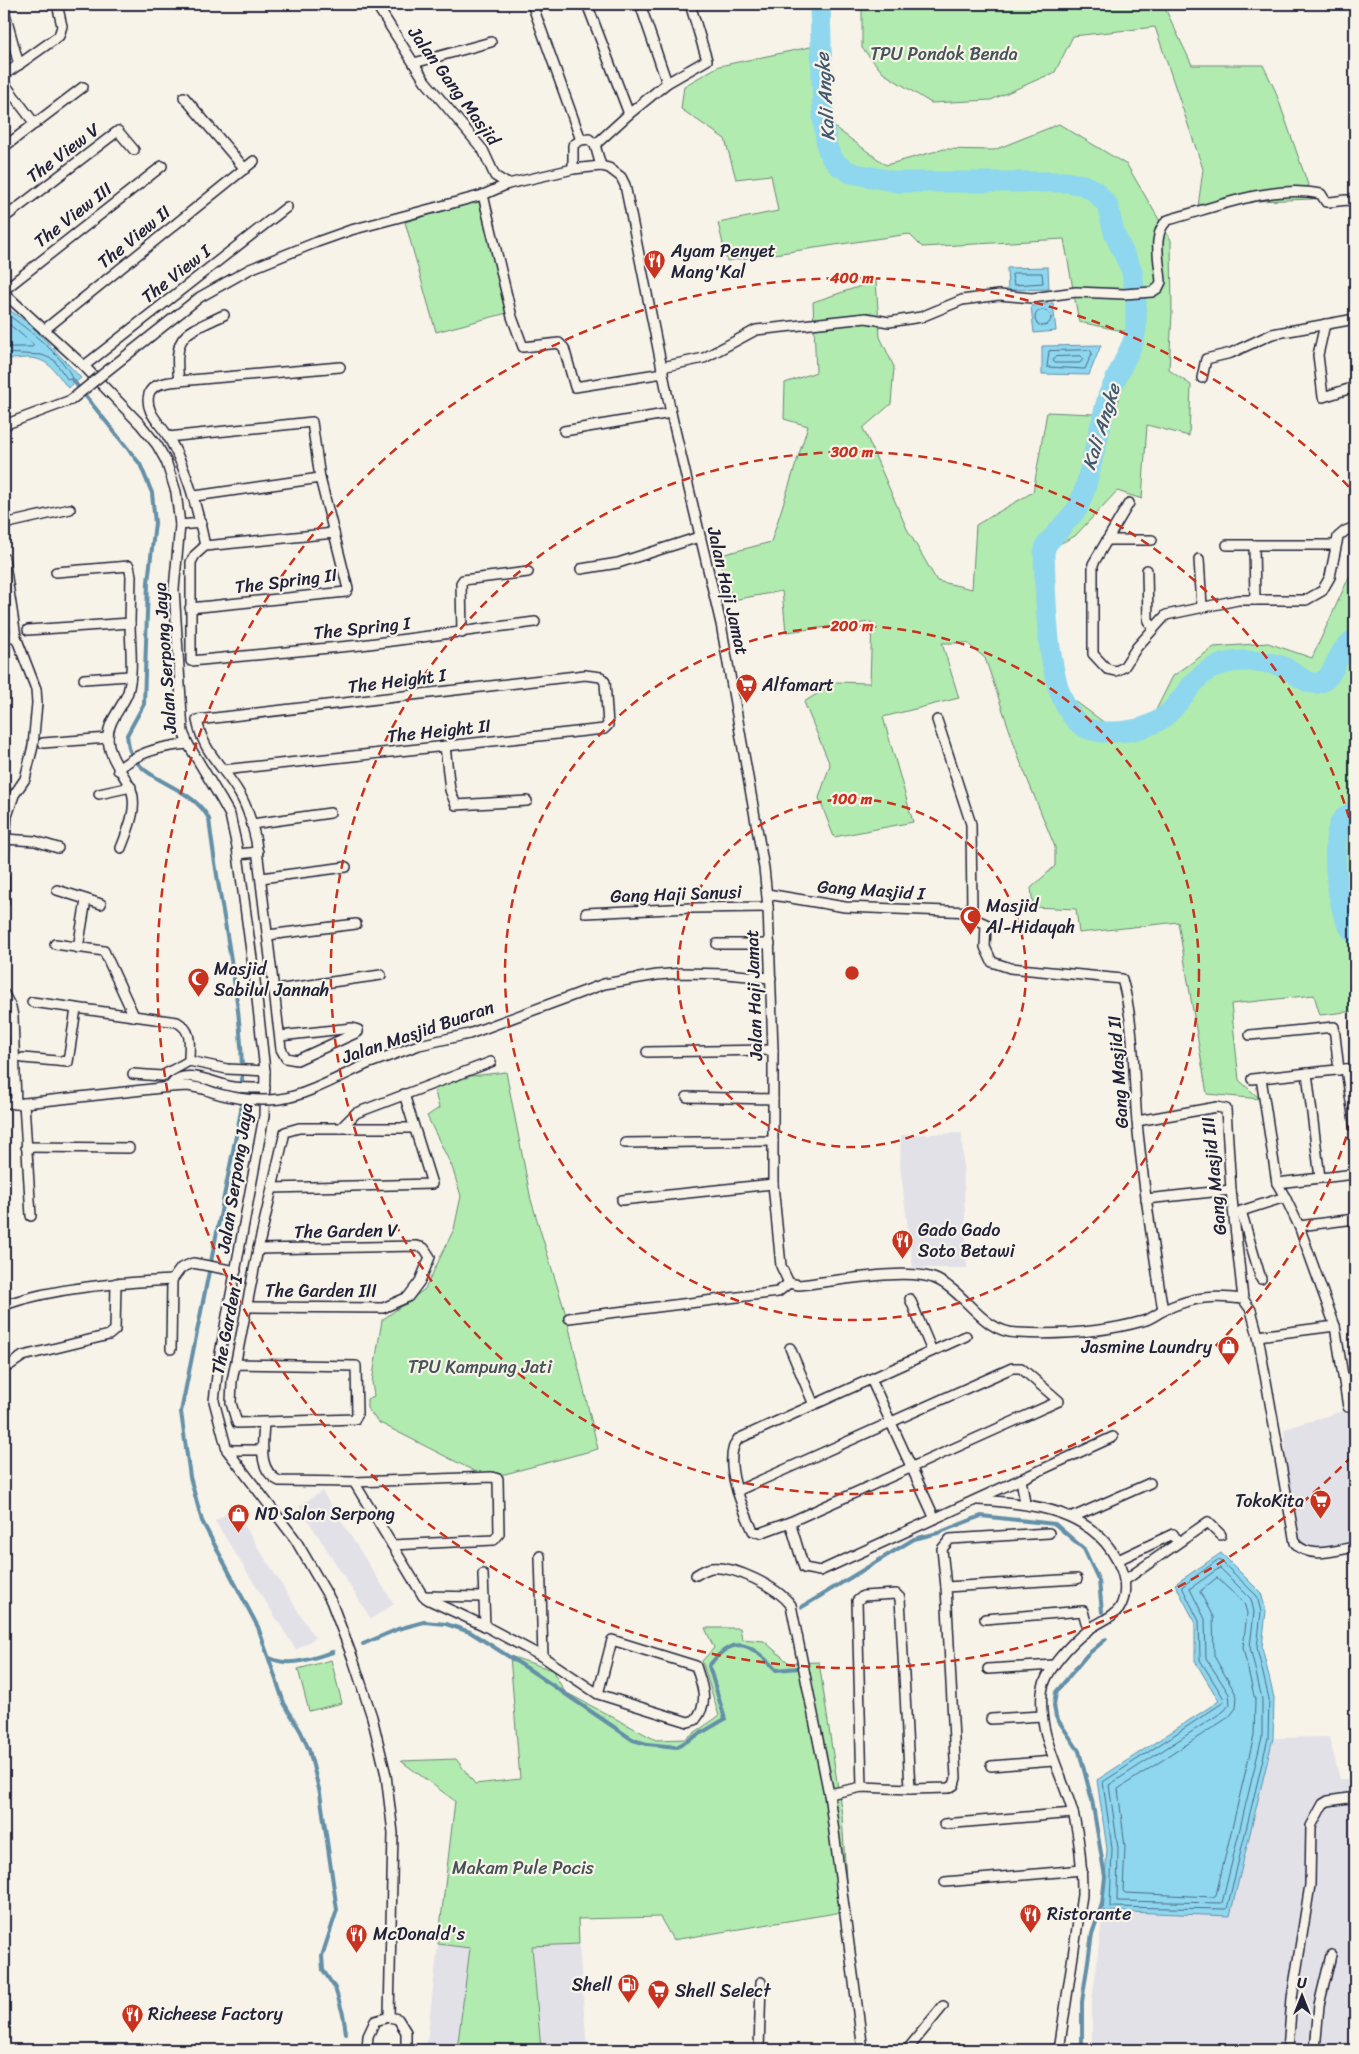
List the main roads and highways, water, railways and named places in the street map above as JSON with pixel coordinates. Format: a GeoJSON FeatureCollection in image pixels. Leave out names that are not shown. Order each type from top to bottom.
{"type":"FeatureCollection","features":[{"type":"Feature","properties":{"kind":"water"},"geometry":{"type":"Polygon","coordinates":[[[1048,267],[1049,289],[1008,290],[1007,268],[1048,267]]]}},
{"type":"Feature","properties":{"kind":"water"},"geometry":{"type":"Polygon","coordinates":[[[1053,303],[1056,331],[1034,333],[1031,306],[1053,303]]]}},
{"type":"Feature","properties":{"kind":"water"},"geometry":{"type":"Polygon","coordinates":[[[4,306],[31,325],[81,378],[68,388],[51,367],[41,361],[28,358],[4,358],[4,306]]]}},
{"type":"Feature","properties":{"kind":"water"},"geometry":{"type":"Polygon","coordinates":[[[1101,345],[1089,375],[1042,374],[1042,346],[1101,345]]]}},
{"type":"Feature","properties":{"kind":"water"},"geometry":{"type":"Polygon","coordinates":[[[1221,1553],[1261,1593],[1266,1611],[1262,1647],[1274,1698],[1273,1738],[1230,1916],[1103,1911],[1107,1849],[1097,1780],[1219,1701],[1195,1661],[1195,1622],[1175,1584],[1221,1553]]]}},
{"type":"Feature","properties":{"kind":"waterway","name":"Kali Angke"},"geometry":{"type":"LineString","coordinates":[[820,4],[823,118],[827,147],[831,157],[838,165],[851,173],[897,182],[1066,182],[1083,185],[1095,191],[1108,206],[1114,233],[1132,271],[1136,303],[1136,329],[1133,342],[1108,396],[1085,489],[1077,509],[1046,545],[1044,553],[1050,648],[1062,698],[1072,716],[1086,728],[1099,732],[1135,730],[1146,727],[1165,716],[1200,677],[1217,666],[1232,662],[1249,661],[1274,664],[1286,668],[1311,683],[1321,682],[1330,674],[1343,650],[1355,639]]}},
{"type":"Feature","properties":{"kind":"waterway"},"geometry":{"type":"LineString","coordinates":[[72,379],[140,464],[152,493],[155,523],[148,582],[144,704],[127,735],[129,749],[136,762],[156,778],[192,799],[202,808],[209,819],[237,1001],[242,1074],[241,1111],[181,1412],[190,1477],[202,1521],[258,1627],[284,1703],[309,1750],[320,1793],[337,1910],[322,1956],[323,1970],[335,1988],[343,2014],[346,2033]]}},
{"type":"Feature","properties":{"kind":"waterway","name":"Kali Angke"},"geometry":{"type":"LineString","coordinates":[[1355,811],[1345,817],[1340,823],[1336,847],[1337,881],[1340,898],[1349,926],[1355,934]]}},
{"type":"Feature","properties":{"kind":"waterway"},"geometry":{"type":"LineString","coordinates":[[802,1607],[914,1539],[938,1533],[981,1516],[1055,1524],[1084,1549],[1099,1581],[1102,1612]]}},
{"type":"Feature","properties":{"kind":"waterway"},"geometry":{"type":"LineString","coordinates":[[363,1644],[398,1629],[424,1622],[446,1624],[470,1632],[633,1740],[647,1744],[677,1747],[725,1719],[709,1666],[718,1655],[727,1649],[735,1645],[751,1648],[776,1670],[799,1668]]}},
{"type":"Feature","properties":{"kind":"waterway"},"geometry":{"type":"LineString","coordinates":[[1082,2050],[1082,2002],[1092,1934],[1102,1904],[1105,1877],[1092,1800],[1079,1751],[1056,1717],[1054,1705],[1056,1692],[1087,1655],[1106,1639]]}},
{"type":"Feature","properties":{"kind":"waterway"},"geometry":{"type":"LineString","coordinates":[[270,1658],[278,1661],[293,1662],[333,1652]]}},
{"type":"Feature","properties":{"kind":"place","name":"Ayam Penyet Mang'Kal"},"geometry":{"type":"Point","coordinates":[655,280]}},
{"type":"Feature","properties":{"kind":"place","name":"Alfamart"},"geometry":{"type":"Point","coordinates":[746,704]}},
{"type":"Feature","properties":{"kind":"place","name":"Masjid Al-Hidayah"},"geometry":{"type":"Point","coordinates":[970,935]}},
{"type":"Feature","properties":{"kind":"place","name":"Masjid Sabilul Jannah"},"geometry":{"type":"Point","coordinates":[198,998]}},
{"type":"Feature","properties":{"kind":"place","name":"Gado Gado Soto Betawi"},"geometry":{"type":"Point","coordinates":[902,1259]}},
{"type":"Feature","properties":{"kind":"place","name":"Jasmine Laundry"},"geometry":{"type":"Point","coordinates":[1228,1366]}},
{"type":"Feature","properties":{"kind":"place","name":"TokoKita"},"geometry":{"type":"Point","coordinates":[1320,1520]}},
{"type":"Feature","properties":{"kind":"place","name":"ND Salon Serpong"},"geometry":{"type":"Point","coordinates":[239,1533]}},
{"type":"Feature","properties":{"kind":"place","name":"Ristorante"},"geometry":{"type":"Point","coordinates":[1031,1933]}},
{"type":"Feature","properties":{"kind":"place","name":"McDonald's"},"geometry":{"type":"Point","coordinates":[357,1953]}},
{"type":"Feature","properties":{"kind":"place","name":"Shell"},"geometry":{"type":"Point","coordinates":[628,2004]}},
{"type":"Feature","properties":{"kind":"place","name":"Shell Select"},"geometry":{"type":"Point","coordinates":[659,2010]}},
{"type":"Feature","properties":{"kind":"place","name":"Richeese Factory"},"geometry":{"type":"Point","coordinates":[132,2033]}},
{"type":"Feature","properties":{"kind":"park label","name":"TPU Pondok Benda"},"geometry":{"type":"Point","coordinates":[944,54]}},
{"type":"Feature","properties":{"kind":"park label","name":"TPU Kampung Jati"},"geometry":{"type":"Point","coordinates":[480,1367]}},
{"type":"Feature","properties":{"kind":"park label","name":"Makam Pule Pocis"},"geometry":{"type":"Point","coordinates":[523,1868]}}]}
